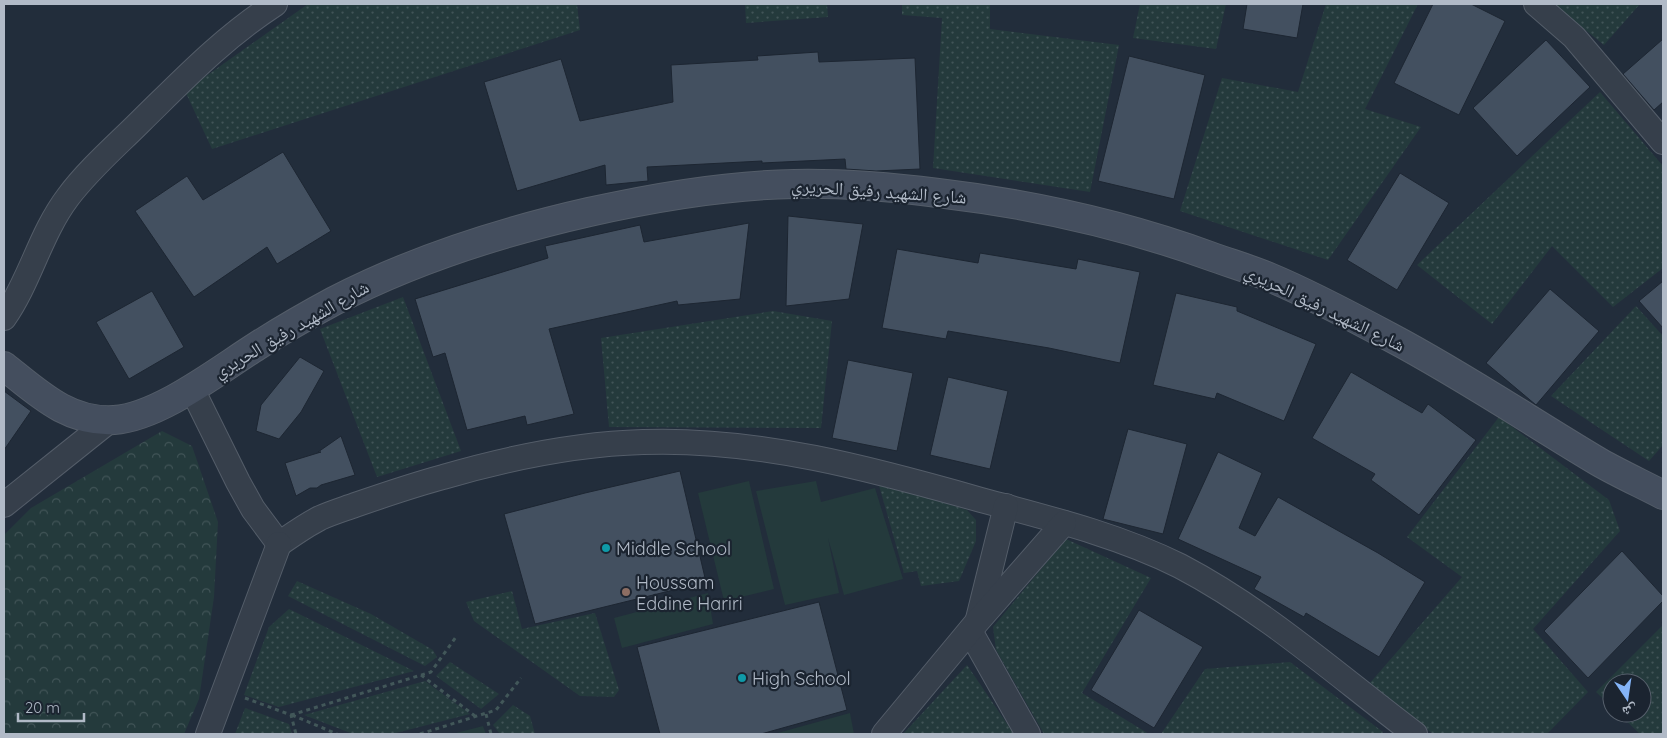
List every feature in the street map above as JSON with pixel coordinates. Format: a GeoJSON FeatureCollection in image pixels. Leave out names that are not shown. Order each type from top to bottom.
{"type":"FeatureCollection","features":[{"type":"Feature","properties":{"kind":"street"},"geometry":{"type":"LineString","coordinates":[[4,318],[23,283],[50,225],[68,198],[89,173],[190,72],[228,37],[275,4]]}},
{"type":"Feature","properties":{"kind":"street"},"geometry":{"type":"LineString","coordinates":[[1536,4],[1574,38],[1663,142]]}},
{"type":"Feature","properties":{"kind":"street","name":"شارع الشهيد رفيق الحريري"},"geometry":{"type":"LineString","coordinates":[[4,366],[33,389],[67,412],[80,418],[109,421],[123,419],[140,414],[192,389],[331,302],[371,282],[436,255],[500,235],[627,204],[724,189],[794,184],[864,186],[971,197],[1043,209],[1177,244],[1268,277],[1395,340],[1467,381],[1603,464],[1663,495]]}},
{"type":"Feature","properties":{"kind":"street"},"geometry":{"type":"LineString","coordinates":[[192,389],[253,509],[279,544]]}},
{"type":"Feature","properties":{"kind":"street"},"geometry":{"type":"LineString","coordinates":[[4,505],[109,421]]}},
{"type":"Feature","properties":{"kind":"street"},"geometry":{"type":"LineString","coordinates":[[208,734],[279,544],[319,518],[406,487],[448,475],[536,454],[593,446],[644,442],[698,443],[804,456],[883,473],[1006,506],[1124,542],[1154,554],[1204,579],[1245,604],[1292,638],[1415,734]]}},
{"type":"Feature","properties":{"kind":"street"},"geometry":{"type":"LineString","coordinates":[[1006,506],[973,627],[1028,734]]}},
{"type":"Feature","properties":{"kind":"street"},"geometry":{"type":"LineString","coordinates":[[884,734],[973,627],[1064,523]]}},
{"type":"Feature","properties":{"kind":"path"},"geometry":{"type":"LineString","coordinates":[[291,715],[431,672],[456,637]]}},
{"type":"Feature","properties":{"kind":"path"},"geometry":{"type":"LineString","coordinates":[[421,675],[476,717]]}},
{"type":"Feature","properties":{"kind":"path"},"geometry":{"type":"LineString","coordinates":[[420,734],[496,710],[522,678]]}},
{"type":"Feature","properties":{"kind":"path"},"geometry":{"type":"LineString","coordinates":[[245,698],[338,734]]}},
{"type":"Feature","properties":{"kind":"path"},"geometry":{"type":"LineString","coordinates":[[486,714],[491,734]]}},
{"type":"Feature","properties":{"kind":"path"},"geometry":{"type":"LineString","coordinates":[[291,715],[296,734]]}},
{"type":"Feature","properties":{"kind":"green space"},"geometry":{"type":"Polygon","coordinates":[[[308,4],[577,4],[580,30],[212,149],[185,91],[308,4]]]}},
{"type":"Feature","properties":{"kind":"green space"},"geometry":{"type":"Polygon","coordinates":[[[745,4],[827,4],[828,17],[746,23],[745,4]]]}},
{"type":"Feature","properties":{"kind":"green space"},"geometry":{"type":"Polygon","coordinates":[[[902,4],[990,4],[990,29],[1119,45],[1090,192],[933,168],[942,18],[902,15],[902,4]]]}},
{"type":"Feature","properties":{"kind":"green space"},"geometry":{"type":"Polygon","coordinates":[[[1140,4],[1226,4],[1216,49],[1133,38],[1140,4]]]}},
{"type":"Feature","properties":{"kind":"green space"},"geometry":{"type":"Polygon","coordinates":[[[1326,4],[1418,4],[1365,109],[1421,127],[1328,260],[1180,211],[1222,78],[1298,92],[1326,4]]]}},
{"type":"Feature","properties":{"kind":"green space"},"geometry":{"type":"Polygon","coordinates":[[[1553,4],[1640,4],[1604,45],[1553,4]]]}},
{"type":"Feature","properties":{"kind":"green space"},"geometry":{"type":"Polygon","coordinates":[[[1600,92],[1663,166],[1663,268],[1613,307],[1552,246],[1492,324],[1417,265],[1600,92]]]}},
{"type":"Feature","properties":{"kind":"green space"},"geometry":{"type":"Polygon","coordinates":[[[403,297],[461,451],[377,477],[320,329],[403,297]]]}},
{"type":"Feature","properties":{"kind":"green space"},"geometry":{"type":"Polygon","coordinates":[[[1636,306],[1663,336],[1663,445],[1649,461],[1551,396],[1636,306]]]}},
{"type":"Feature","properties":{"kind":"green space"},"geometry":{"type":"Polygon","coordinates":[[[773,311],[832,321],[821,428],[609,427],[601,338],[773,311]]]}},
{"type":"Feature","properties":{"kind":"green space"},"geometry":{"type":"Polygon","coordinates":[[[1499,417],[1609,500],[1620,531],[1533,629],[1588,692],[1547,734],[1433,734],[1369,684],[1462,577],[1407,537],[1499,417]]]}},
{"type":"Feature","properties":{"kind":"green space"},"geometry":{"type":"Polygon","coordinates":[[[162,431],[192,446],[218,522],[214,597],[199,699],[184,734],[4,734],[4,535],[31,508],[162,431]]]}},
{"type":"Feature","properties":{"kind":"green space"},"geometry":{"type":"Polygon","coordinates":[[[749,481],[774,589],[724,601],[698,493],[749,481]]]}},
{"type":"Feature","properties":{"kind":"green space"},"geometry":{"type":"Polygon","coordinates":[[[816,481],[821,502],[875,488],[903,579],[844,595],[828,538],[839,593],[785,605],[756,491],[816,481]]]}},
{"type":"Feature","properties":{"kind":"green space"},"geometry":{"type":"Polygon","coordinates":[[[878,482],[967,510],[976,520],[976,541],[959,581],[921,586],[917,571],[904,573],[878,482]]]}},
{"type":"Feature","properties":{"kind":"green space"},"geometry":{"type":"Polygon","coordinates":[[[1066,539],[1151,578],[1082,693],[1149,734],[1044,734],[996,650],[993,627],[1066,539]]]}},
{"type":"Feature","properties":{"kind":"green space"},"geometry":{"type":"Polygon","coordinates":[[[297,581],[371,614],[433,650],[437,657],[425,666],[288,596],[297,581]]]}},
{"type":"Feature","properties":{"kind":"green space"},"geometry":{"type":"Polygon","coordinates":[[[512,591],[522,629],[595,613],[619,690],[614,697],[580,696],[474,621],[466,602],[512,591]]]}},
{"type":"Feature","properties":{"kind":"green space"},"geometry":{"type":"Polygon","coordinates":[[[708,593],[713,624],[622,648],[614,618],[708,593]]]}},
{"type":"Feature","properties":{"kind":"green space"},"geometry":{"type":"Polygon","coordinates":[[[289,609],[414,671],[279,707],[244,695],[269,627],[289,609]]]}},
{"type":"Feature","properties":{"kind":"green space"},"geometry":{"type":"Polygon","coordinates":[[[1663,625],[1663,734],[1640,734],[1628,723],[1652,723],[1652,673],[1615,673],[1663,625]]]}},
{"type":"Feature","properties":{"kind":"green space"},"geometry":{"type":"Polygon","coordinates":[[[450,662],[499,694],[481,709],[436,676],[450,662]]]}},
{"type":"Feature","properties":{"kind":"green space"},"geometry":{"type":"Polygon","coordinates":[[[1290,662],[1383,732],[1381,734],[1161,734],[1205,669],[1290,662]]]}},
{"type":"Feature","properties":{"kind":"green space"},"geometry":{"type":"Polygon","coordinates":[[[967,665],[1014,734],[903,734],[967,665]]]}},
{"type":"Feature","properties":{"kind":"green space"},"geometry":{"type":"Polygon","coordinates":[[[425,681],[470,714],[392,734],[353,734],[304,715],[425,681]]]}},
{"type":"Feature","properties":{"kind":"green space"},"geometry":{"type":"Polygon","coordinates":[[[1602,686],[1602,698],[1596,692],[1602,686]]]}},
{"type":"Feature","properties":{"kind":"green space"},"geometry":{"type":"Polygon","coordinates":[[[513,705],[530,716],[535,734],[500,734],[493,725],[513,705]]]}},
{"type":"Feature","properties":{"kind":"green space"},"geometry":{"type":"Polygon","coordinates":[[[245,708],[289,724],[292,734],[235,734],[245,708]]]}},
{"type":"Feature","properties":{"kind":"green space"},"geometry":{"type":"Polygon","coordinates":[[[850,713],[854,734],[774,734],[850,713]]]}},
{"type":"Feature","properties":{"kind":"green space"},"geometry":{"type":"Polygon","coordinates":[[[483,726],[486,734],[452,734],[483,726]]]}},
{"type":"Feature","properties":{"kind":"building"},"geometry":{"type":"Polygon","coordinates":[[[1247,4],[1303,4],[1297,38],[1243,29],[1247,4]]]}},
{"type":"Feature","properties":{"kind":"building"},"geometry":{"type":"Polygon","coordinates":[[[1433,4],[1471,4],[1505,21],[1459,115],[1394,83],[1433,4]]]}},
{"type":"Feature","properties":{"kind":"building"},"geometry":{"type":"Polygon","coordinates":[[[1663,39],[1663,102],[1654,110],[1623,74],[1663,39]]]}},
{"type":"Feature","properties":{"kind":"building"},"geometry":{"type":"Polygon","coordinates":[[[1546,40],[1590,87],[1517,156],[1473,108],[1546,40]]]}},
{"type":"Feature","properties":{"kind":"building"},"geometry":{"type":"Polygon","coordinates":[[[818,52],[819,62],[915,58],[920,169],[876,171],[846,169],[845,159],[762,163],[762,161],[647,167],[648,181],[606,185],[605,165],[517,191],[484,82],[561,59],[580,121],[673,102],[671,65],[758,60],[757,56],[818,52]]]}},
{"type":"Feature","properties":{"kind":"building"},"geometry":{"type":"Polygon","coordinates":[[[1129,56],[1205,75],[1174,199],[1098,181],[1129,56]]]}},
{"type":"Feature","properties":{"kind":"building"},"geometry":{"type":"Polygon","coordinates":[[[283,152],[331,231],[277,264],[267,247],[194,297],[135,211],[187,176],[203,200],[283,152]]]}},
{"type":"Feature","properties":{"kind":"building"},"geometry":{"type":"Polygon","coordinates":[[[1400,173],[1449,203],[1397,290],[1347,260],[1400,173]]]}},
{"type":"Feature","properties":{"kind":"building"},"geometry":{"type":"Polygon","coordinates":[[[788,216],[863,224],[849,299],[786,306],[788,216]]]}},
{"type":"Feature","properties":{"kind":"building"},"geometry":{"type":"Polygon","coordinates":[[[749,223],[740,299],[678,305],[677,301],[549,329],[574,414],[527,425],[525,416],[467,430],[445,353],[433,357],[415,299],[548,258],[545,246],[640,225],[644,242],[749,223]]]}},
{"type":"Feature","properties":{"kind":"building"},"geometry":{"type":"Polygon","coordinates":[[[897,249],[978,263],[980,253],[1076,269],[1078,259],[1140,272],[1120,363],[1049,348],[948,331],[946,339],[882,328],[897,249]]]}},
{"type":"Feature","properties":{"kind":"building"},"geometry":{"type":"Polygon","coordinates":[[[1663,281],[1663,328],[1639,301],[1663,281]]]}},
{"type":"Feature","properties":{"kind":"building"},"geometry":{"type":"Polygon","coordinates":[[[1550,289],[1599,331],[1536,405],[1486,363],[1550,289]]]}},
{"type":"Feature","properties":{"kind":"building"},"geometry":{"type":"Polygon","coordinates":[[[152,291],[184,347],[129,379],[96,322],[152,291]]]}},
{"type":"Feature","properties":{"kind":"building"},"geometry":{"type":"Polygon","coordinates":[[[1176,293],[1237,307],[1237,311],[1316,344],[1284,421],[1217,393],[1215,399],[1153,385],[1176,293]]]}},
{"type":"Feature","properties":{"kind":"building"},"geometry":{"type":"Polygon","coordinates":[[[300,357],[324,371],[301,412],[279,439],[256,431],[261,405],[300,357]]]}},
{"type":"Feature","properties":{"kind":"building"},"geometry":{"type":"Polygon","coordinates":[[[848,360],[913,373],[897,451],[832,438],[848,360]]]}},
{"type":"Feature","properties":{"kind":"building"},"geometry":{"type":"Polygon","coordinates":[[[1351,372],[1422,413],[1428,404],[1476,440],[1419,515],[1371,480],[1375,474],[1312,438],[1351,372]]]}},
{"type":"Feature","properties":{"kind":"building"},"geometry":{"type":"Polygon","coordinates":[[[948,377],[1008,391],[990,469],[930,455],[948,377]]]}},
{"type":"Feature","properties":{"kind":"building"},"geometry":{"type":"Polygon","coordinates":[[[4,391],[31,411],[4,450],[4,391]]]}},
{"type":"Feature","properties":{"kind":"building"},"geometry":{"type":"Polygon","coordinates":[[[1128,429],[1187,444],[1163,534],[1103,519],[1128,429]]]}},
{"type":"Feature","properties":{"kind":"building"},"geometry":{"type":"Polygon","coordinates":[[[341,436],[355,475],[321,485],[317,488],[310,488],[296,496],[285,463],[321,452],[318,452],[341,436]]]}},
{"type":"Feature","properties":{"kind":"building"},"geometry":{"type":"Polygon","coordinates":[[[1218,452],[1262,473],[1239,528],[1255,536],[1278,497],[1378,553],[1425,582],[1379,657],[1306,613],[1304,617],[1254,589],[1261,577],[1178,539],[1218,452]]]}},
{"type":"Feature","properties":{"kind":"building","name":"Middle School"},"geometry":{"type":"Polygon","coordinates":[[[680,471],[706,582],[535,624],[504,514],[680,471]]]}},
{"type":"Feature","properties":{"kind":"building"},"geometry":{"type":"Polygon","coordinates":[[[1622,551],[1663,596],[1663,601],[1588,678],[1544,631],[1622,551]]]}},
{"type":"Feature","properties":{"kind":"building","name":"High School"},"geometry":{"type":"Polygon","coordinates":[[[819,602],[847,710],[761,734],[660,734],[637,647],[819,602]]]}},
{"type":"Feature","properties":{"kind":"building"},"geometry":{"type":"Polygon","coordinates":[[[1139,610],[1203,647],[1154,728],[1091,690],[1139,610]]]}},
{"type":"Feature","properties":{"kind":"place","name":"Middle School"},"geometry":{"type":"Point","coordinates":[606,548]}},
{"type":"Feature","properties":{"kind":"place","name":"Houssam Eddine Hariri"},"geometry":{"type":"Point","coordinates":[626,592]}},
{"type":"Feature","properties":{"kind":"place","name":"High School"},"geometry":{"type":"Point","coordinates":[742,678]}}]}
